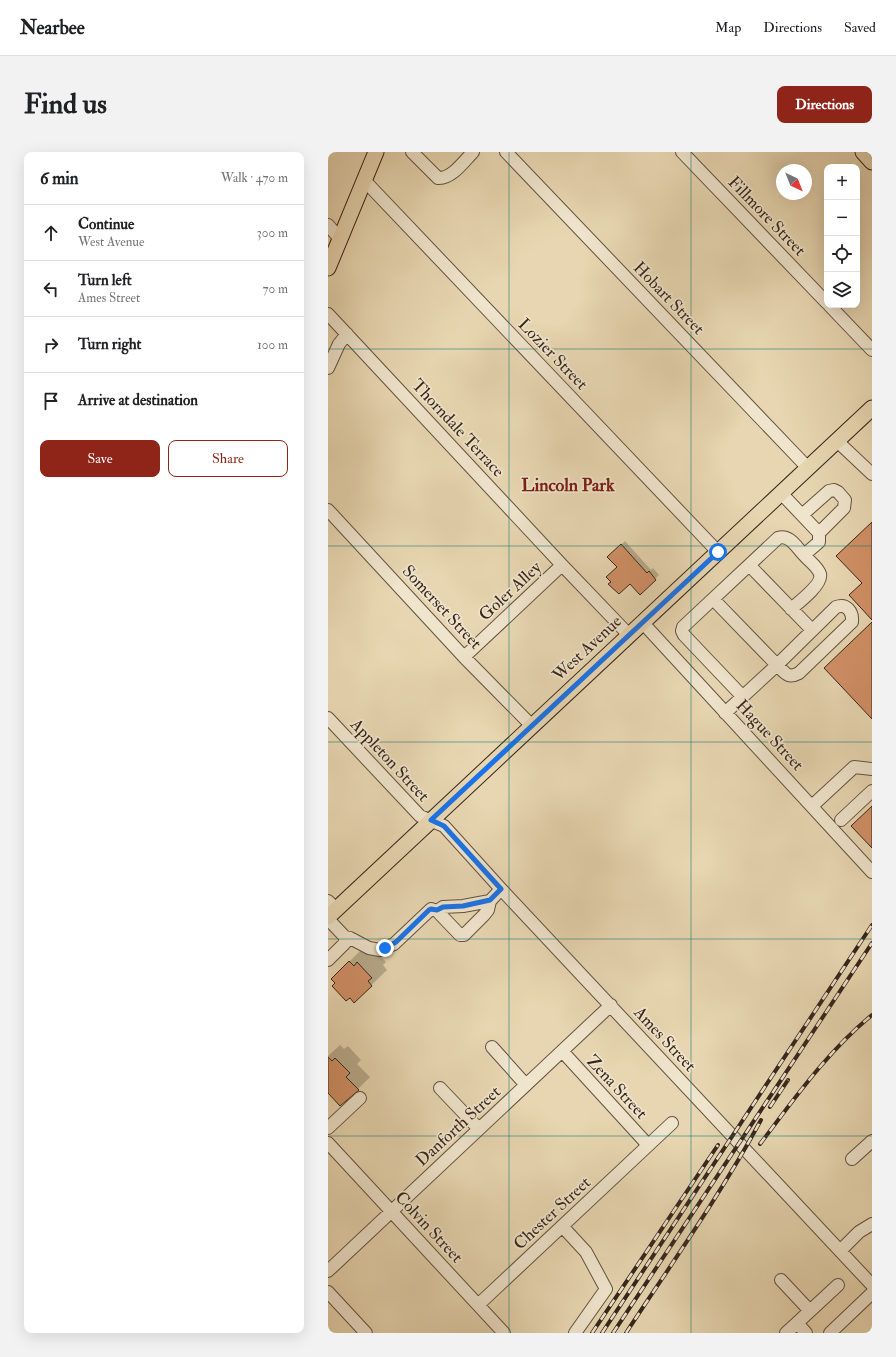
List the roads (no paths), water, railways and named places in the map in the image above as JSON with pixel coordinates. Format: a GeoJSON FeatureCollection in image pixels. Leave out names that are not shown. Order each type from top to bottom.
{"type":"FeatureCollection","features":[{"type":"Feature","properties":{"kind":"main road"},"geometry":{"type":"LineString","coordinates":[[328,268],[376,152]]}},
{"type":"Feature","properties":{"kind":"main road"},"geometry":{"type":"LineString","coordinates":[[863,152],[872,162]]}},
{"type":"Feature","properties":{"kind":"main road","name":"West Avenue"},"geometry":{"type":"LineString","coordinates":[[330,911],[431,820],[872,408]]}},
{"type":"Feature","properties":{"kind":"street"},"geometry":{"type":"LineString","coordinates":[[412,152],[438,178],[443,178],[454,171],[473,152]]}},
{"type":"Feature","properties":{"kind":"street","name":"Hobart Street"},"geometry":{"type":"LineString","coordinates":[[506,152],[808,468]]}},
{"type":"Feature","properties":{"kind":"street","name":"Fillmore Street"},"geometry":{"type":"LineString","coordinates":[[682,152],[824,300]]}},
{"type":"Feature","properties":{"kind":"street","name":"Lozier Street"},"geometry":{"type":"LineString","coordinates":[[364,180],[718,552]]}},
{"type":"Feature","properties":{"kind":"street"},"geometry":{"type":"LineString","coordinates":[[328,225],[340,238]]}},
{"type":"Feature","properties":{"kind":"street","name":"Fillmore Street"},"geometry":{"type":"LineString","coordinates":[[832,308],[872,350]]}},
{"type":"Feature","properties":{"kind":"street","name":"Thorndale Terrace"},"geometry":{"type":"LineString","coordinates":[[328,314],[629,635]]}},
{"type":"Feature","properties":{"kind":"street"},"geometry":{"type":"LineString","coordinates":[[328,368],[339,344],[347,334]]}},
{"type":"Feature","properties":{"kind":"street"},"geometry":{"type":"LineString","coordinates":[[837,441],[872,474]]}},
{"type":"Feature","properties":{"kind":"street"},"geometry":{"type":"LineString","coordinates":[[802,515],[829,491],[834,490],[838,492],[845,500],[844,508],[819,533]]}},
{"type":"Feature","properties":{"kind":"street"},"geometry":{"type":"LineString","coordinates":[[781,493],[819,533],[819,542],[804,555]]}},
{"type":"Feature","properties":{"kind":"street","name":"Somerset Street"},"geometry":{"type":"LineString","coordinates":[[328,510],[464,657],[532,726]]}},
{"type":"Feature","properties":{"kind":"street"},"geometry":{"type":"LineString","coordinates":[[742,697],[684,635],[682,631],[684,626],[778,538],[783,536],[788,538],[819,571],[821,576],[819,583],[792,609]]}},
{"type":"Feature","properties":{"kind":"street","name":"Goler Alley"},"geometry":{"type":"LineString","coordinates":[[464,657],[562,565]]}},
{"type":"Feature","properties":{"kind":"street"},"geometry":{"type":"LineString","coordinates":[[749,565],[812,630]]}},
{"type":"Feature","properties":{"kind":"street"},"geometry":{"type":"LineString","coordinates":[[714,598],[777,665],[787,675],[794,676],[800,673],[852,622],[853,617],[846,606],[841,605],[836,607],[777,665],[725,713]]}},
{"type":"Feature","properties":{"kind":"street","name":"Hague Street"},"geometry":{"type":"LineString","coordinates":[[642,622],[872,872]]}},
{"type":"Feature","properties":{"kind":"street","name":"Appleton Street"},"geometry":{"type":"LineString","coordinates":[[328,718],[420,816],[431,820]]}},
{"type":"Feature","properties":{"kind":"street"},"geometry":{"type":"LineString","coordinates":[[812,806],[854,768],[872,769]]}},
{"type":"Feature","properties":{"kind":"street"},"geometry":{"type":"LineString","coordinates":[[841,820],[872,791]]}},
{"type":"Feature","properties":{"kind":"street","name":"Ames Street"},"geometry":{"type":"LineString","coordinates":[[431,820],[444,826],[501,889],[872,1285]]}},
{"type":"Feature","properties":{"kind":"street"},"geometry":{"type":"LineString","coordinates":[[345,938],[350,938],[373,950],[380,950],[396,942],[429,910],[437,910],[443,907],[463,906],[490,900],[501,889]]}},
{"type":"Feature","properties":{"kind":"street"},"geometry":{"type":"LineString","coordinates":[[437,910],[460,935],[462,935],[488,910],[490,900]]}},
{"type":"Feature","properties":{"kind":"street"},"geometry":{"type":"LineString","coordinates":[[328,960],[345,943],[345,938],[330,911]]}},
{"type":"Feature","properties":{"kind":"street","name":"Danforth Street"},"geometry":{"type":"LineString","coordinates":[[328,1271],[611,1005]]}},
{"type":"Feature","properties":{"kind":"street"},"geometry":{"type":"LineString","coordinates":[[492,1047],[526,1085]]}},
{"type":"Feature","properties":{"kind":"street","name":"Zena Street"},"geometry":{"type":"LineString","coordinates":[[562,1052],[648,1145]]}},
{"type":"Feature","properties":{"kind":"street"},"geometry":{"type":"LineString","coordinates":[[440,1088],[479,1129]]}},
{"type":"Feature","properties":{"kind":"street"},"geometry":{"type":"LineString","coordinates":[[328,1128],[360,1098]]}},
{"type":"Feature","properties":{"kind":"street","name":"Chester Street"},"geometry":{"type":"LineString","coordinates":[[478,1305],[672,1123]]}},
{"type":"Feature","properties":{"kind":"street"},"geometry":{"type":"LineString","coordinates":[[852,1159],[872,1141]]}},
{"type":"Feature","properties":{"kind":"street","name":"Colvin Street"},"geometry":{"type":"LineString","coordinates":[[328,1143],[504,1333]]}},
{"type":"Feature","properties":{"kind":"street"},"geometry":{"type":"LineString","coordinates":[[840,1250],[859,1232],[872,1224]]}},
{"type":"Feature","properties":{"kind":"street"},"geometry":{"type":"LineString","coordinates":[[562,1226],[586,1252],[606,1289],[575,1333]]}},
{"type":"Feature","properties":{"kind":"street"},"geometry":{"type":"LineString","coordinates":[[780,1280],[810,1311]]}},
{"type":"Feature","properties":{"kind":"street"},"geometry":{"type":"LineString","coordinates":[[786,1333],[838,1285]]}},
{"type":"Feature","properties":{"kind":"street"},"geometry":{"type":"LineString","coordinates":[[328,1292],[366,1333]]}},
{"type":"Feature","properties":{"kind":"street"},"geometry":{"type":"LineString","coordinates":[[830,1333],[872,1293]]}},
{"type":"Feature","properties":{"kind":"street"},"geometry":{"type":"LineString","coordinates":[[797,1323],[806,1333]]}},
{"type":"Feature","properties":{"kind":"railway"},"geometry":{"type":"LineString","coordinates":[[602,1333],[872,925]]}},
{"type":"Feature","properties":{"kind":"railway"},"geometry":{"type":"LineString","coordinates":[[613,1333],[872,943]]}},
{"type":"Feature","properties":{"kind":"railway"},"geometry":{"type":"LineString","coordinates":[[760,1144],[812,1076],[840,1044],[872,1015]]}},
{"type":"Feature","properties":{"kind":"railway"},"geometry":{"type":"LineString","coordinates":[[770,1107],[788,1080]]}},
{"type":"Feature","properties":{"kind":"railway"},"geometry":{"type":"LineString","coordinates":[[626,1333],[730,1175],[761,1120]]}},
{"type":"Feature","properties":{"kind":"railway"},"geometry":{"type":"LineString","coordinates":[[592,1333],[718,1145]]}},
{"type":"Feature","properties":{"kind":"district","name":"Lincoln Park"},"geometry":{"type":"Point","coordinates":[568,485]}}]}
